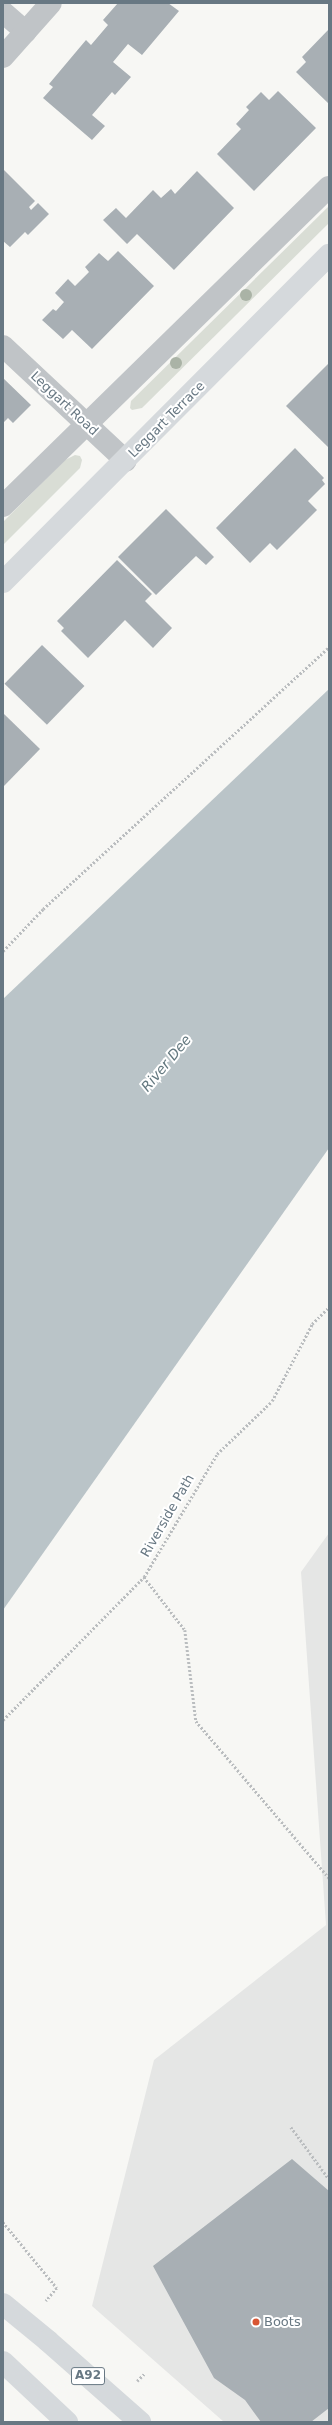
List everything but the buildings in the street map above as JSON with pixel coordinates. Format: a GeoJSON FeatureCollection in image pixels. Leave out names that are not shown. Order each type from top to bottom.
{"type":"FeatureCollection","features":[{"type":"Feature","properties":{"kind":"main road","name":"Leggart Terrace"},"geometry":{"type":"LineString","coordinates":[[3,582],[126,461],[329,255]]}},
{"type":"Feature","properties":{"kind":"main road","name":"A92"},"geometry":{"type":"LineString","coordinates":[[3,2304],[48,2341],[140,2422]]}},
{"type":"Feature","properties":{"kind":"main road"},"geometry":{"type":"LineString","coordinates":[[3,2362],[67,2422]]}},
{"type":"Feature","properties":{"kind":"street"},"geometry":{"type":"LineString","coordinates":[[3,57],[51,3]]}},
{"type":"Feature","properties":{"kind":"street"},"geometry":{"type":"LineString","coordinates":[[3,12],[26,32]]}},
{"type":"Feature","properties":{"kind":"street"},"geometry":{"type":"LineString","coordinates":[[3,506],[329,187]]}},
{"type":"Feature","properties":{"kind":"street","name":"Leggart Road"},"geometry":{"type":"LineString","coordinates":[[3,346],[126,461]]}},
{"type":"Feature","properties":{"kind":"path"},"geometry":{"type":"LineString","coordinates":[[3,951],[43,910],[329,647]]}},
{"type":"Feature","properties":{"kind":"path","name":"Riverside Path"},"geometry":{"type":"LineString","coordinates":[[3,1720],[144,1577],[216,1454],[272,1400],[312,1324],[329,1307]]}},
{"type":"Feature","properties":{"kind":"path"},"geometry":{"type":"LineString","coordinates":[[144,1577],[185,1630],[196,1721],[329,1878]]}},
{"type":"Feature","properties":{"kind":"path"},"geometry":{"type":"LineString","coordinates":[[291,2128],[329,2179]]}},
{"type":"Feature","properties":{"kind":"path"},"geometry":{"type":"LineString","coordinates":[[3,2222],[56,2288],[43,2305]]}},
{"type":"Feature","properties":{"kind":"shaded area"},"geometry":{"type":"Polygon","coordinates":[[[329,206],[329,223],[142,408],[132,410],[130,408],[131,401],[329,206]]]}},
{"type":"Feature","properties":{"kind":"shaded area"},"geometry":{"type":"Polygon","coordinates":[[[75,455],[80,456],[82,460],[80,468],[3,545],[3,522],[65,460],[75,455]]]}},
{"type":"Feature","properties":{"kind":"shaded area"},"geometry":{"type":"Polygon","coordinates":[[[329,1533],[329,2422],[224,2422],[92,2306],[154,2060],[326,1925],[301,1572],[329,1533]]]}},
{"type":"Feature","properties":{"kind":"water","name":"River Dee"},"geometry":{"type":"Polygon","coordinates":[[[329,689],[329,1148],[3,1610],[3,999],[329,689]]]}},
{"type":"Feature","properties":{"kind":"place","name":"Boots"},"geometry":{"type":"Point","coordinates":[256,2322]}}]}
